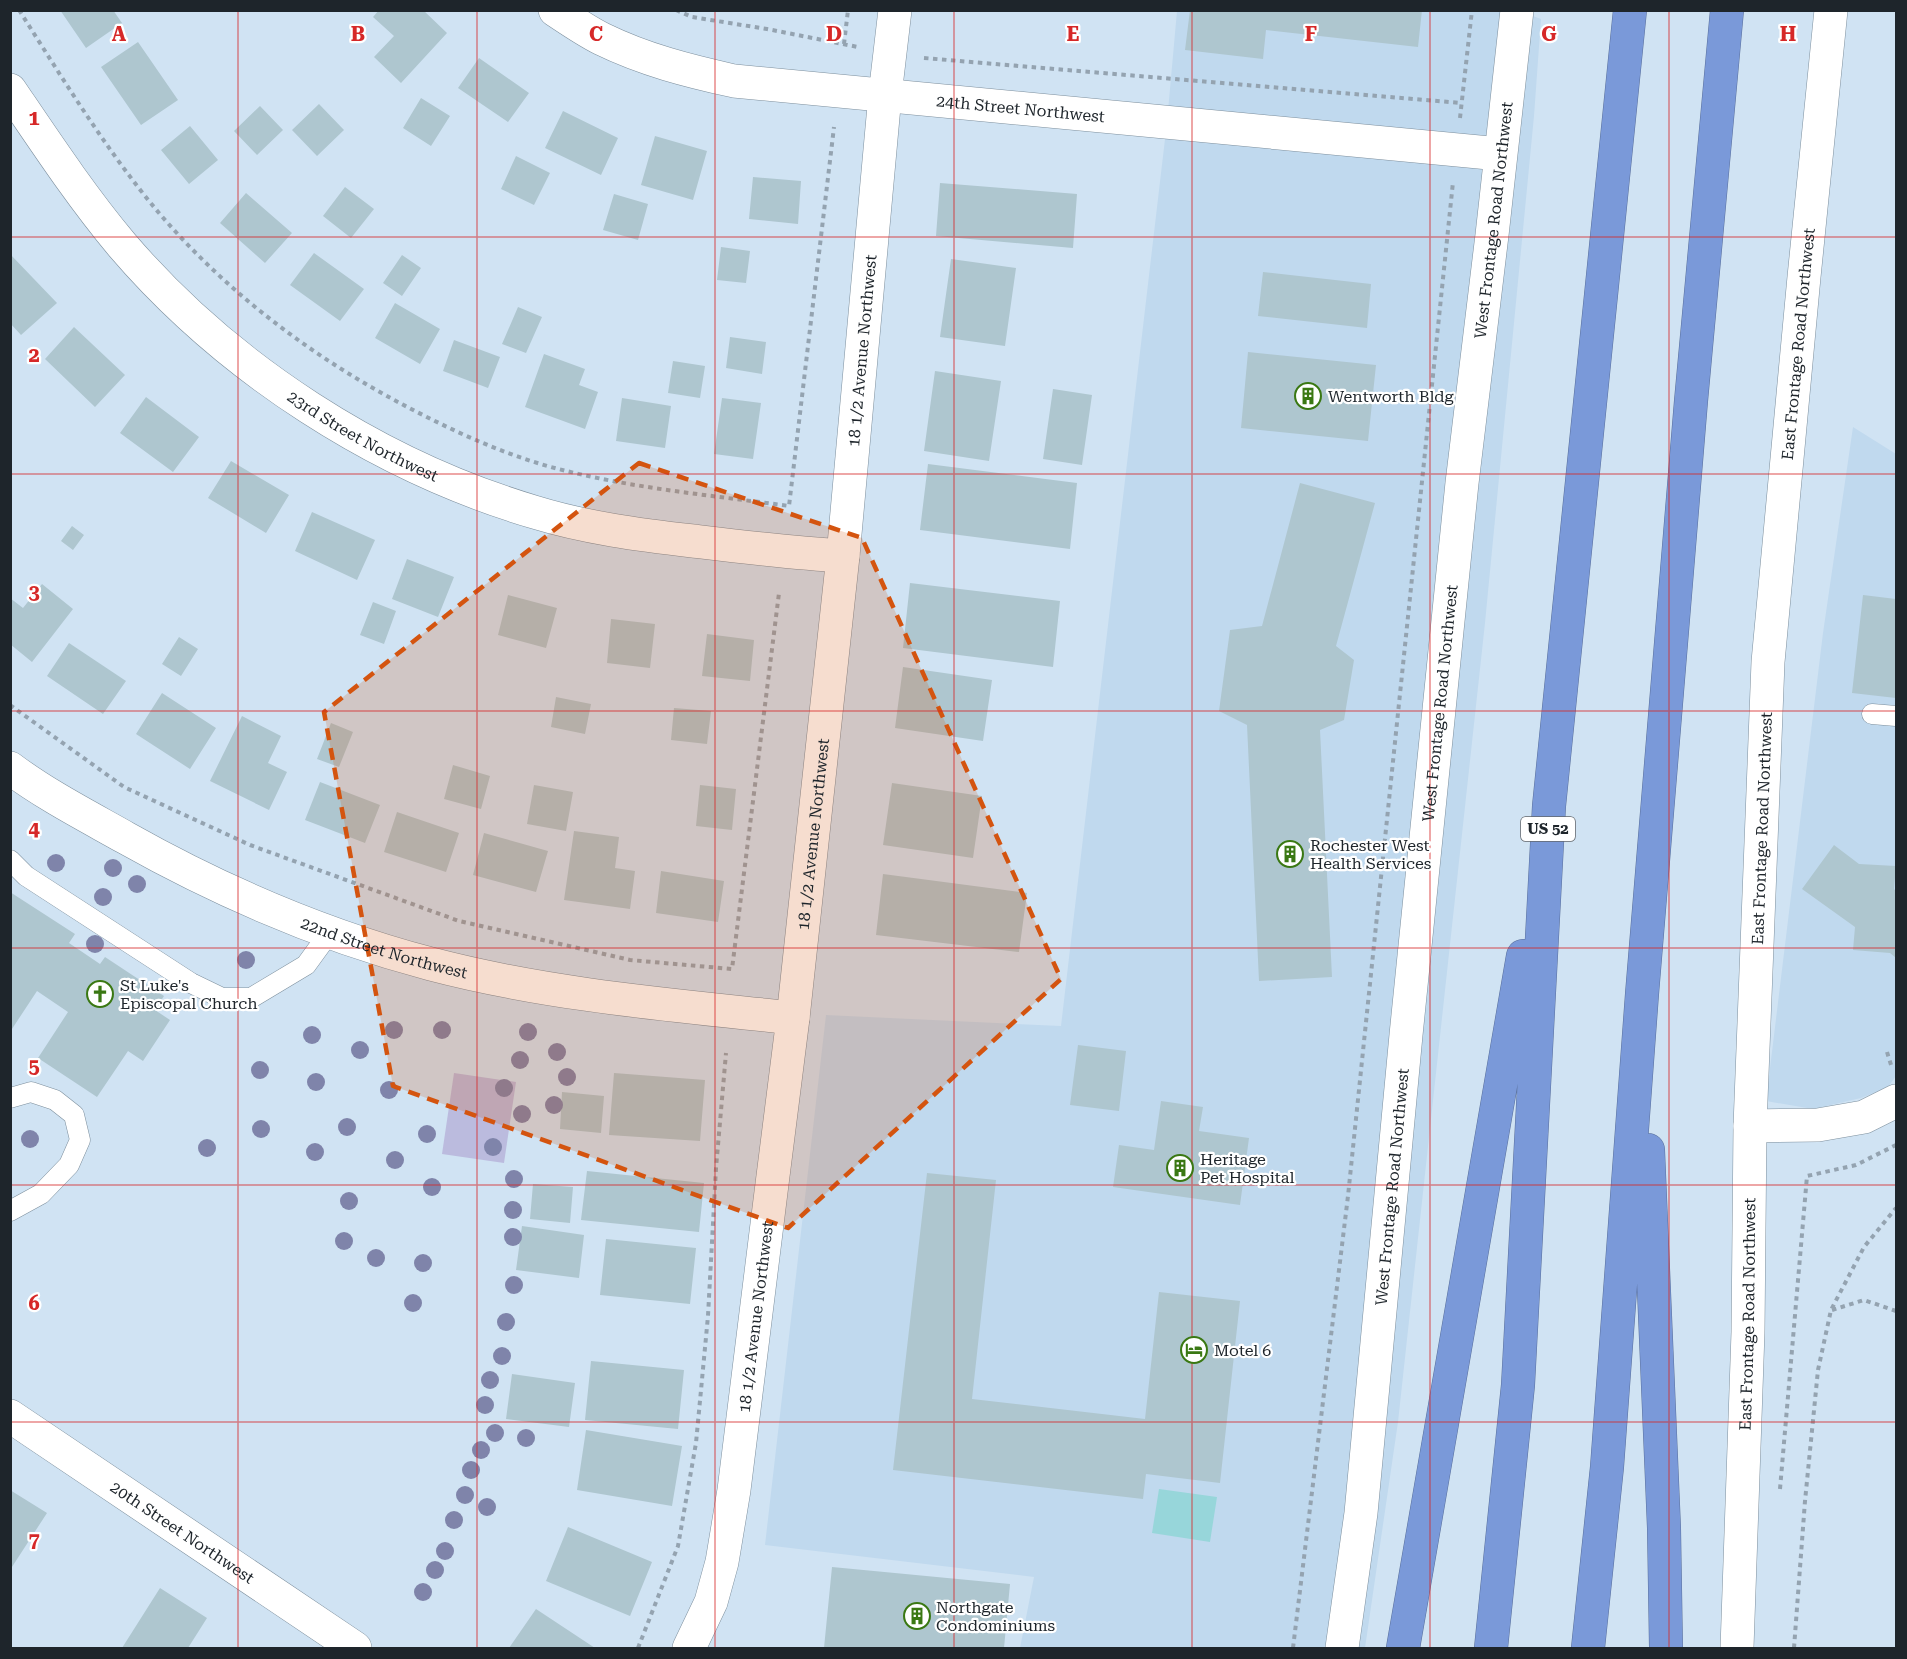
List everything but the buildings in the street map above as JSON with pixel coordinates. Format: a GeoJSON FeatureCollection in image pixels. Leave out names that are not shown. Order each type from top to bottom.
{"type":"FeatureCollection","features":[{"type":"Feature","properties":{"kind":"highway","name":"US 52"},"geometry":{"type":"LineString","coordinates":[[1491,1648],[1518,1384],[1550,806],[1630,10]]}},
{"type":"Feature","properties":{"kind":"highway"},"geometry":{"type":"LineString","coordinates":[[1588,1648],[1607,1467],[1642,994],[1726,10]]}},
{"type":"Feature","properties":{"kind":"highway"},"geometry":{"type":"LineString","coordinates":[[1403,1648],[1550,806]]}},
{"type":"Feature","properties":{"kind":"highway"},"geometry":{"type":"LineString","coordinates":[[1642,994],[1664,1528],[1666,1648]]}},
{"type":"Feature","properties":{"kind":"street","name":"24th Street Northwest"},"geometry":{"type":"LineString","coordinates":[[555,10],[602,39],[650,60],[734,81],[1500,154]]}},
{"type":"Feature","properties":{"kind":"street","name":"18 1/2 Avenue Northwest"},"geometry":{"type":"LineString","coordinates":[[689,1648],[711,1602],[719,1572],[734,1490],[793,1018],[843,556],[885,95],[895,10]]}},
{"type":"Feature","properties":{"kind":"street","name":"West Frontage Road Northwest"},"geometry":{"type":"LineString","coordinates":[[1342,1648],[1361,1513],[1408,1011],[1462,483],[1517,10]]}},
{"type":"Feature","properties":{"kind":"street","name":"East Frontage Road Northwest"},"geometry":{"type":"LineString","coordinates":[[1737,1648],[1748,1332],[1750,1126],[1768,662],[1831,10]]}},
{"type":"Feature","properties":{"kind":"street","name":"23rd Street Northwest"},"geometry":{"type":"LineString","coordinates":[[10,90],[57,160],[105,223],[168,294],[216,339],[286,392],[356,435],[427,472],[475,492],[535,513],[575,523],[637,534],[783,552],[843,556]]}},
{"type":"Feature","properties":{"kind":"street","name":"22nd Street Northwest"},"geometry":{"type":"LineString","coordinates":[[10,768],[90,818],[161,858],[233,894],[330,932],[431,964],[512,982],[603,998],[793,1018]]}},
{"type":"Feature","properties":{"kind":"street"},"geometry":{"type":"LineString","coordinates":[[1750,1126],[1818,1125],[1864,1117],[1896,1101]]}},
{"type":"Feature","properties":{"kind":"street","name":"20th Street Northwest"},"geometry":{"type":"LineString","coordinates":[[10,1416],[355,1648]]}},
{"type":"Feature","properties":{"kind":"lane"},"geometry":{"type":"LineString","coordinates":[[1872,714],[1896,716]]}},
{"type":"Feature","properties":{"kind":"lane"},"geometry":{"type":"LineString","coordinates":[[10,860],[26,876],[191,983],[222,998],[251,998],[297,971],[306,965],[330,932]]}},
{"type":"Feature","properties":{"kind":"lane"},"geometry":{"type":"LineString","coordinates":[[10,1098],[31,1092],[55,1100],[74,1115],[80,1140],[69,1165],[41,1194],[10,1211]]}},
{"type":"Feature","properties":{"kind":"path"},"geometry":{"type":"LineString","coordinates":[[19,10],[97,132],[160,213],[202,260],[248,302],[313,352],[380,393],[448,428],[492,447],[549,466],[645,486],[789,506],[834,127]]}},
{"type":"Feature","properties":{"kind":"path"},"geometry":{"type":"LineString","coordinates":[[676,10],[692,17],[767,29],[890,55],[1461,103]]}},
{"type":"Feature","properties":{"kind":"path"},"geometry":{"type":"LineString","coordinates":[[844,44],[848,10]]}},
{"type":"Feature","properties":{"kind":"path"},"geometry":{"type":"LineString","coordinates":[[1293,1648],[1348,1196],[1472,10]]}},
{"type":"Feature","properties":{"kind":"path"},"geometry":{"type":"LineString","coordinates":[[10,705],[124,787],[261,849],[459,921],[630,960],[732,969],[779,593]]}},
{"type":"Feature","properties":{"kind":"path"},"geometry":{"type":"LineString","coordinates":[[638,1648],[678,1546],[696,1443],[708,1316],[716,1168],[726,1053]]}},
{"type":"Feature","properties":{"kind":"path"},"geometry":{"type":"LineString","coordinates":[[1779,1495],[1807,1176],[1856,1165],[1896,1146]]}},
{"type":"Feature","properties":{"kind":"path"},"geometry":{"type":"LineString","coordinates":[[1794,1648],[1818,1370],[1831,1310],[1864,1247],[1896,1208]]}},
{"type":"Feature","properties":{"kind":"path"},"geometry":{"type":"LineString","coordinates":[[1831,1310],[1864,1300],[1896,1311]]}},
{"type":"Feature","properties":{"kind":"highlighted area"},"geometry":{"type":"Polygon","coordinates":[[[639,463],[862,538],[1061,979],[788,1228],[393,1086],[324,712],[639,463]]]}},
{"type":"Feature","properties":{"kind":"shaded area"},"geometry":{"type":"Polygon","coordinates":[[[1517,10],[1541,19],[1534,116],[1485,623],[1398,1422],[1365,1648],[1020,1648],[1034,1577],[765,1545],[826,1015],[1061,1026],[1167,122],[1177,11],[1517,10]]]}},
{"type":"Feature","properties":{"kind":"shaded area"},"geometry":{"type":"Polygon","coordinates":[[[1853,427],[1896,454],[1896,1076],[1888,1087],[1861,1098],[1813,1109],[1766,1101],[1823,633],[1853,427]]]}},
{"type":"Feature","properties":{"kind":"shaded area"},"geometry":{"type":"Polygon","coordinates":[[[454,1073],[516,1082],[504,1163],[442,1154],[454,1073]]]}},
{"type":"Feature","properties":{"kind":"shaded area"},"geometry":{"type":"Polygon","coordinates":[[[1159,1489],[1217,1497],[1210,1542],[1152,1533],[1159,1489]]]}},
{"type":"Feature","properties":{"kind":"place","name":"Wentworth Bldg"},"geometry":{"type":"Point","coordinates":[1308,396]}},
{"type":"Feature","properties":{"kind":"place","name":"Rochester West Health Services"},"geometry":{"type":"Point","coordinates":[1290,854]}},
{"type":"Feature","properties":{"kind":"place","name":"St Luke's Episcopal Church"},"geometry":{"type":"Point","coordinates":[100,994]}},
{"type":"Feature","properties":{"kind":"place","name":"Heritage Pet Hospital"},"geometry":{"type":"Point","coordinates":[1180,1168]}},
{"type":"Feature","properties":{"kind":"place","name":"Motel 6"},"geometry":{"type":"Point","coordinates":[1194,1350]}},
{"type":"Feature","properties":{"kind":"place","name":"Northgate Condominiums"},"geometry":{"type":"Point","coordinates":[917,1616]}}]}
